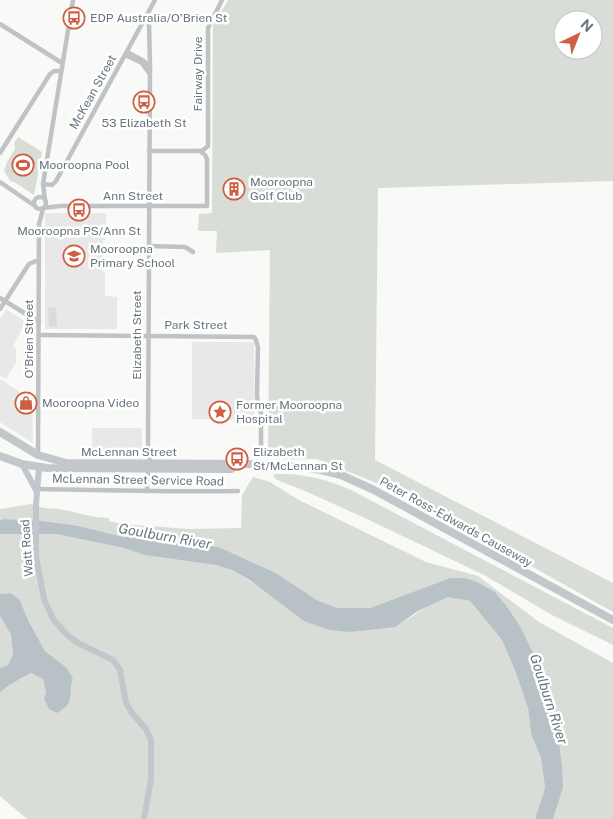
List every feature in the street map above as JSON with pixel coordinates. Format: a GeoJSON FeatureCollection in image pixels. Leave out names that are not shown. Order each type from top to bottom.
{"type":"FeatureCollection","features":[{"type":"Feature","properties":{"kind":"highway","name":"McLennan Street"},"geometry":{"type":"LineString","coordinates":[[1,434],[38,455],[66,463],[250,469],[266,466]]}},
{"type":"Feature","properties":{"kind":"highway"},"geometry":{"type":"LineString","coordinates":[[38,455],[39,468]]}},
{"type":"Feature","properties":{"kind":"highway","name":"McLennan Street"},"geometry":{"type":"LineString","coordinates":[[0,456],[39,468],[147,466],[155,463],[282,466]]}},
{"type":"Feature","properties":{"kind":"highway","name":"Peter Ross-Edwards Causeway"},"geometry":{"type":"LineString","coordinates":[[282,466],[321,470],[341,475],[374,490],[613,620]]}},
{"type":"Feature","properties":{"kind":"street"},"geometry":{"type":"LineString","coordinates":[[35,207],[34,203],[43,184],[73,0]]}},
{"type":"Feature","properties":{"kind":"street","name":"McKean Street"},"geometry":{"type":"LineString","coordinates":[[43,184],[52,185],[55,182],[155,0]]}},
{"type":"Feature","properties":{"kind":"street","name":"Fairway Drive"},"geometry":{"type":"LineString","coordinates":[[207,206],[207,159],[202,151],[208,145],[208,28],[222,0]]}},
{"type":"Feature","properties":{"kind":"street","name":"Elizabeth Street"},"geometry":{"type":"LineString","coordinates":[[147,491],[149,74],[151,59],[149,21]]}},
{"type":"Feature","properties":{"kind":"street"},"geometry":{"type":"LineString","coordinates":[[0,24],[62,63]]}},
{"type":"Feature","properties":{"kind":"street"},"geometry":{"type":"LineString","coordinates":[[126,54],[148,63],[150,66],[149,74]]}},
{"type":"Feature","properties":{"kind":"street"},"geometry":{"type":"LineString","coordinates":[[0,153],[47,80],[61,74]]}},
{"type":"Feature","properties":{"kind":"street"},"geometry":{"type":"LineString","coordinates":[[149,151],[202,151]]}},
{"type":"Feature","properties":{"kind":"street"},"geometry":{"type":"LineString","coordinates":[[0,182],[35,207],[43,208],[46,204],[43,184]]}},
{"type":"Feature","properties":{"kind":"street"},"geometry":{"type":"LineString","coordinates":[[22,196],[45,200]]}},
{"type":"Feature","properties":{"kind":"street","name":"Ann Street"},"geometry":{"type":"LineString","coordinates":[[45,200],[52,205],[60,206]]}},
{"type":"Feature","properties":{"kind":"street","name":"Ann Street"},"geometry":{"type":"LineString","coordinates":[[43,208],[60,206],[207,206]]}},
{"type":"Feature","properties":{"kind":"street","name":"O'Brien Street"},"geometry":{"type":"LineString","coordinates":[[35,207],[39,224],[38,455]]}},
{"type":"Feature","properties":{"kind":"street","name":"O'Brien Street"},"geometry":{"type":"LineString","coordinates":[[39,224],[43,208]]}},
{"type":"Feature","properties":{"kind":"street"},"geometry":{"type":"LineString","coordinates":[[149,246],[185,247],[193,252]]}},
{"type":"Feature","properties":{"kind":"street"},"geometry":{"type":"LineString","coordinates":[[0,309],[30,264],[36,261],[39,262]]}},
{"type":"Feature","properties":{"kind":"street"},"geometry":{"type":"LineString","coordinates":[[0,298],[39,322]]}},
{"type":"Feature","properties":{"kind":"street","name":"Park Street"},"geometry":{"type":"LineString","coordinates":[[39,335],[251,336],[256,339],[258,346],[257,395],[261,413],[261,447]]}},
{"type":"Feature","properties":{"kind":"street","name":"Elizabeth Street"},"geometry":{"type":"LineString","coordinates":[[148,446],[150,460],[155,463]]}},
{"type":"Feature","properties":{"kind":"street"},"geometry":{"type":"LineString","coordinates":[[22,464],[38,493]]}},
{"type":"Feature","properties":{"kind":"street","name":"Watt Road"},"geometry":{"type":"LineString","coordinates":[[39,468],[36,506],[36,556],[42,592],[53,619],[62,630],[72,639],[113,660],[122,674],[125,698],[129,709],[150,735],[152,746],[151,778],[144,819]]}},
{"type":"Feature","properties":{"kind":"street","name":"McLennan Street Service Road"},"geometry":{"type":"LineString","coordinates":[[38,493],[238,491]]}},
{"type":"Feature","properties":{"kind":"shaded area","name":"Mooroopna Golf Club"},"geometry":{"type":"Polygon","coordinates":[[[228,0],[613,0],[613,181],[378,188],[375,460],[613,583],[613,612],[401,493],[317,459],[268,458],[270,250],[216,253],[217,231],[198,231],[199,214],[212,213],[213,26],[228,0]]]}},
{"type":"Feature","properties":{"kind":"shaded area","name":"Mooroopna Pool"},"geometry":{"type":"Polygon","coordinates":[[[18,137],[42,152],[34,195],[13,181],[11,182],[4,171],[15,149],[14,143],[18,137]]]}},
{"type":"Feature","properties":{"kind":"shaded area"},"geometry":{"type":"Polygon","coordinates":[[[32,157],[36,163],[19,176],[12,164],[19,161],[21,163],[32,157]]]}},
{"type":"Feature","properties":{"kind":"shaded area","name":"Mooroopna Primary School"},"geometry":{"type":"Polygon","coordinates":[[[45,213],[106,213],[106,240],[103,240],[102,271],[105,272],[105,296],[117,297],[117,329],[45,329],[45,213]]]}},
{"type":"Feature","properties":{"kind":"shaded area"},"geometry":{"type":"Polygon","coordinates":[[[56,307],[57,326],[49,327],[48,308],[56,307]]]}},
{"type":"Feature","properties":{"kind":"shaded area"},"geometry":{"type":"Polygon","coordinates":[[[6,309],[26,322],[13,346],[16,349],[16,363],[6,379],[0,376],[0,319],[6,309]]]}},
{"type":"Feature","properties":{"kind":"shaded area","name":"Former Mooroopna Hospital"},"geometry":{"type":"Polygon","coordinates":[[[192,342],[254,342],[255,420],[192,419],[192,342]]]}},
{"type":"Feature","properties":{"kind":"shaded area"},"geometry":{"type":"Polygon","coordinates":[[[0,379],[32,400],[33,443],[0,422],[0,379]]]}},
{"type":"Feature","properties":{"kind":"shaded area"},"geometry":{"type":"Polygon","coordinates":[[[92,428],[142,428],[142,458],[92,458],[92,428]]]}},
{"type":"Feature","properties":{"kind":"shaded area"},"geometry":{"type":"Polygon","coordinates":[[[275,474],[314,478],[351,490],[613,628],[613,645],[552,615],[484,575],[367,519],[277,480],[273,476],[275,474]]]}},
{"type":"Feature","properties":{"kind":"shaded area"},"geometry":{"type":"Polygon","coordinates":[[[253,477],[270,482],[299,500],[426,562],[478,576],[539,622],[613,663],[613,819],[553,819],[563,788],[549,698],[540,667],[520,626],[495,592],[450,578],[370,608],[337,608],[317,600],[276,573],[219,547],[119,536],[79,526],[0,520],[0,509],[31,504],[44,508],[109,518],[109,521],[122,524],[188,529],[241,528],[242,495],[253,477]]]}},
{"type":"Feature","properties":{"kind":"shaded area"},"geometry":{"type":"Polygon","coordinates":[[[0,520],[42,521],[79,526],[119,536],[219,547],[276,573],[317,600],[337,608],[370,608],[450,578],[465,578],[477,582],[495,592],[508,608],[520,626],[540,667],[558,736],[562,766],[563,788],[553,819],[535,819],[545,788],[541,758],[531,734],[528,708],[514,668],[502,640],[470,601],[448,597],[418,611],[395,627],[350,632],[329,630],[304,621],[251,581],[232,570],[215,565],[144,555],[124,548],[56,534],[0,534],[0,520]]]}},
{"type":"Feature","properties":{"kind":"shaded area"},"geometry":{"type":"Polygon","coordinates":[[[0,534],[56,534],[124,548],[144,555],[215,565],[232,570],[261,588],[387,627],[401,623],[431,604],[447,597],[470,601],[502,640],[528,708],[531,734],[541,758],[545,788],[535,819],[27,819],[0,796],[0,693],[11,682],[22,679],[31,673],[43,679],[46,693],[70,687],[73,678],[66,667],[45,651],[28,620],[20,600],[11,593],[0,594],[0,534]]]}},
{"type":"Feature","properties":{"kind":"shaded area"},"geometry":{"type":"Polygon","coordinates":[[[11,593],[20,600],[28,620],[45,651],[66,667],[73,678],[69,702],[57,713],[49,709],[44,699],[46,693],[43,679],[31,673],[11,684],[0,693],[0,668],[8,665],[13,654],[11,635],[0,616],[0,594],[11,593]]]}},
{"type":"Feature","properties":{"kind":"shaded area"},"geometry":{"type":"Polygon","coordinates":[[[0,616],[11,635],[13,654],[8,665],[0,668],[0,616]]]}},
{"type":"Feature","properties":{"kind":"place","name":"EDP Australia/O'Brien St"},"geometry":{"type":"Point","coordinates":[74,18]}},
{"type":"Feature","properties":{"kind":"place","name":"53 Elizabeth St"},"geometry":{"type":"Point","coordinates":[144,102]}},
{"type":"Feature","properties":{"kind":"place","name":"Mooroopna Pool"},"geometry":{"type":"Point","coordinates":[23,165]}},
{"type":"Feature","properties":{"kind":"place","name":"Mooroopna Golf Club"},"geometry":{"type":"Point","coordinates":[234,189]}},
{"type":"Feature","properties":{"kind":"place","name":"Mooroopna PS/Ann St"},"geometry":{"type":"Point","coordinates":[79,210]}},
{"type":"Feature","properties":{"kind":"place","name":"Mooroopna Primary School"},"geometry":{"type":"Point","coordinates":[74,256]}},
{"type":"Feature","properties":{"kind":"place","name":"Mooroopna Video"},"geometry":{"type":"Point","coordinates":[26,403]}},
{"type":"Feature","properties":{"kind":"place","name":"Former Mooroopna Hospital"},"geometry":{"type":"Point","coordinates":[220,412]}},
{"type":"Feature","properties":{"kind":"place","name":"Elizabeth St/McLennan St"},"geometry":{"type":"Point","coordinates":[237,459]}},
{"type":"Feature","properties":{"kind":"water label","name":"Goulburn River"},"geometry":{"type":"Point","coordinates":[165,536]}},
{"type":"Feature","properties":{"kind":"water label","name":"Goulburn River"},"geometry":{"type":"Point","coordinates":[549,699]}}]}
